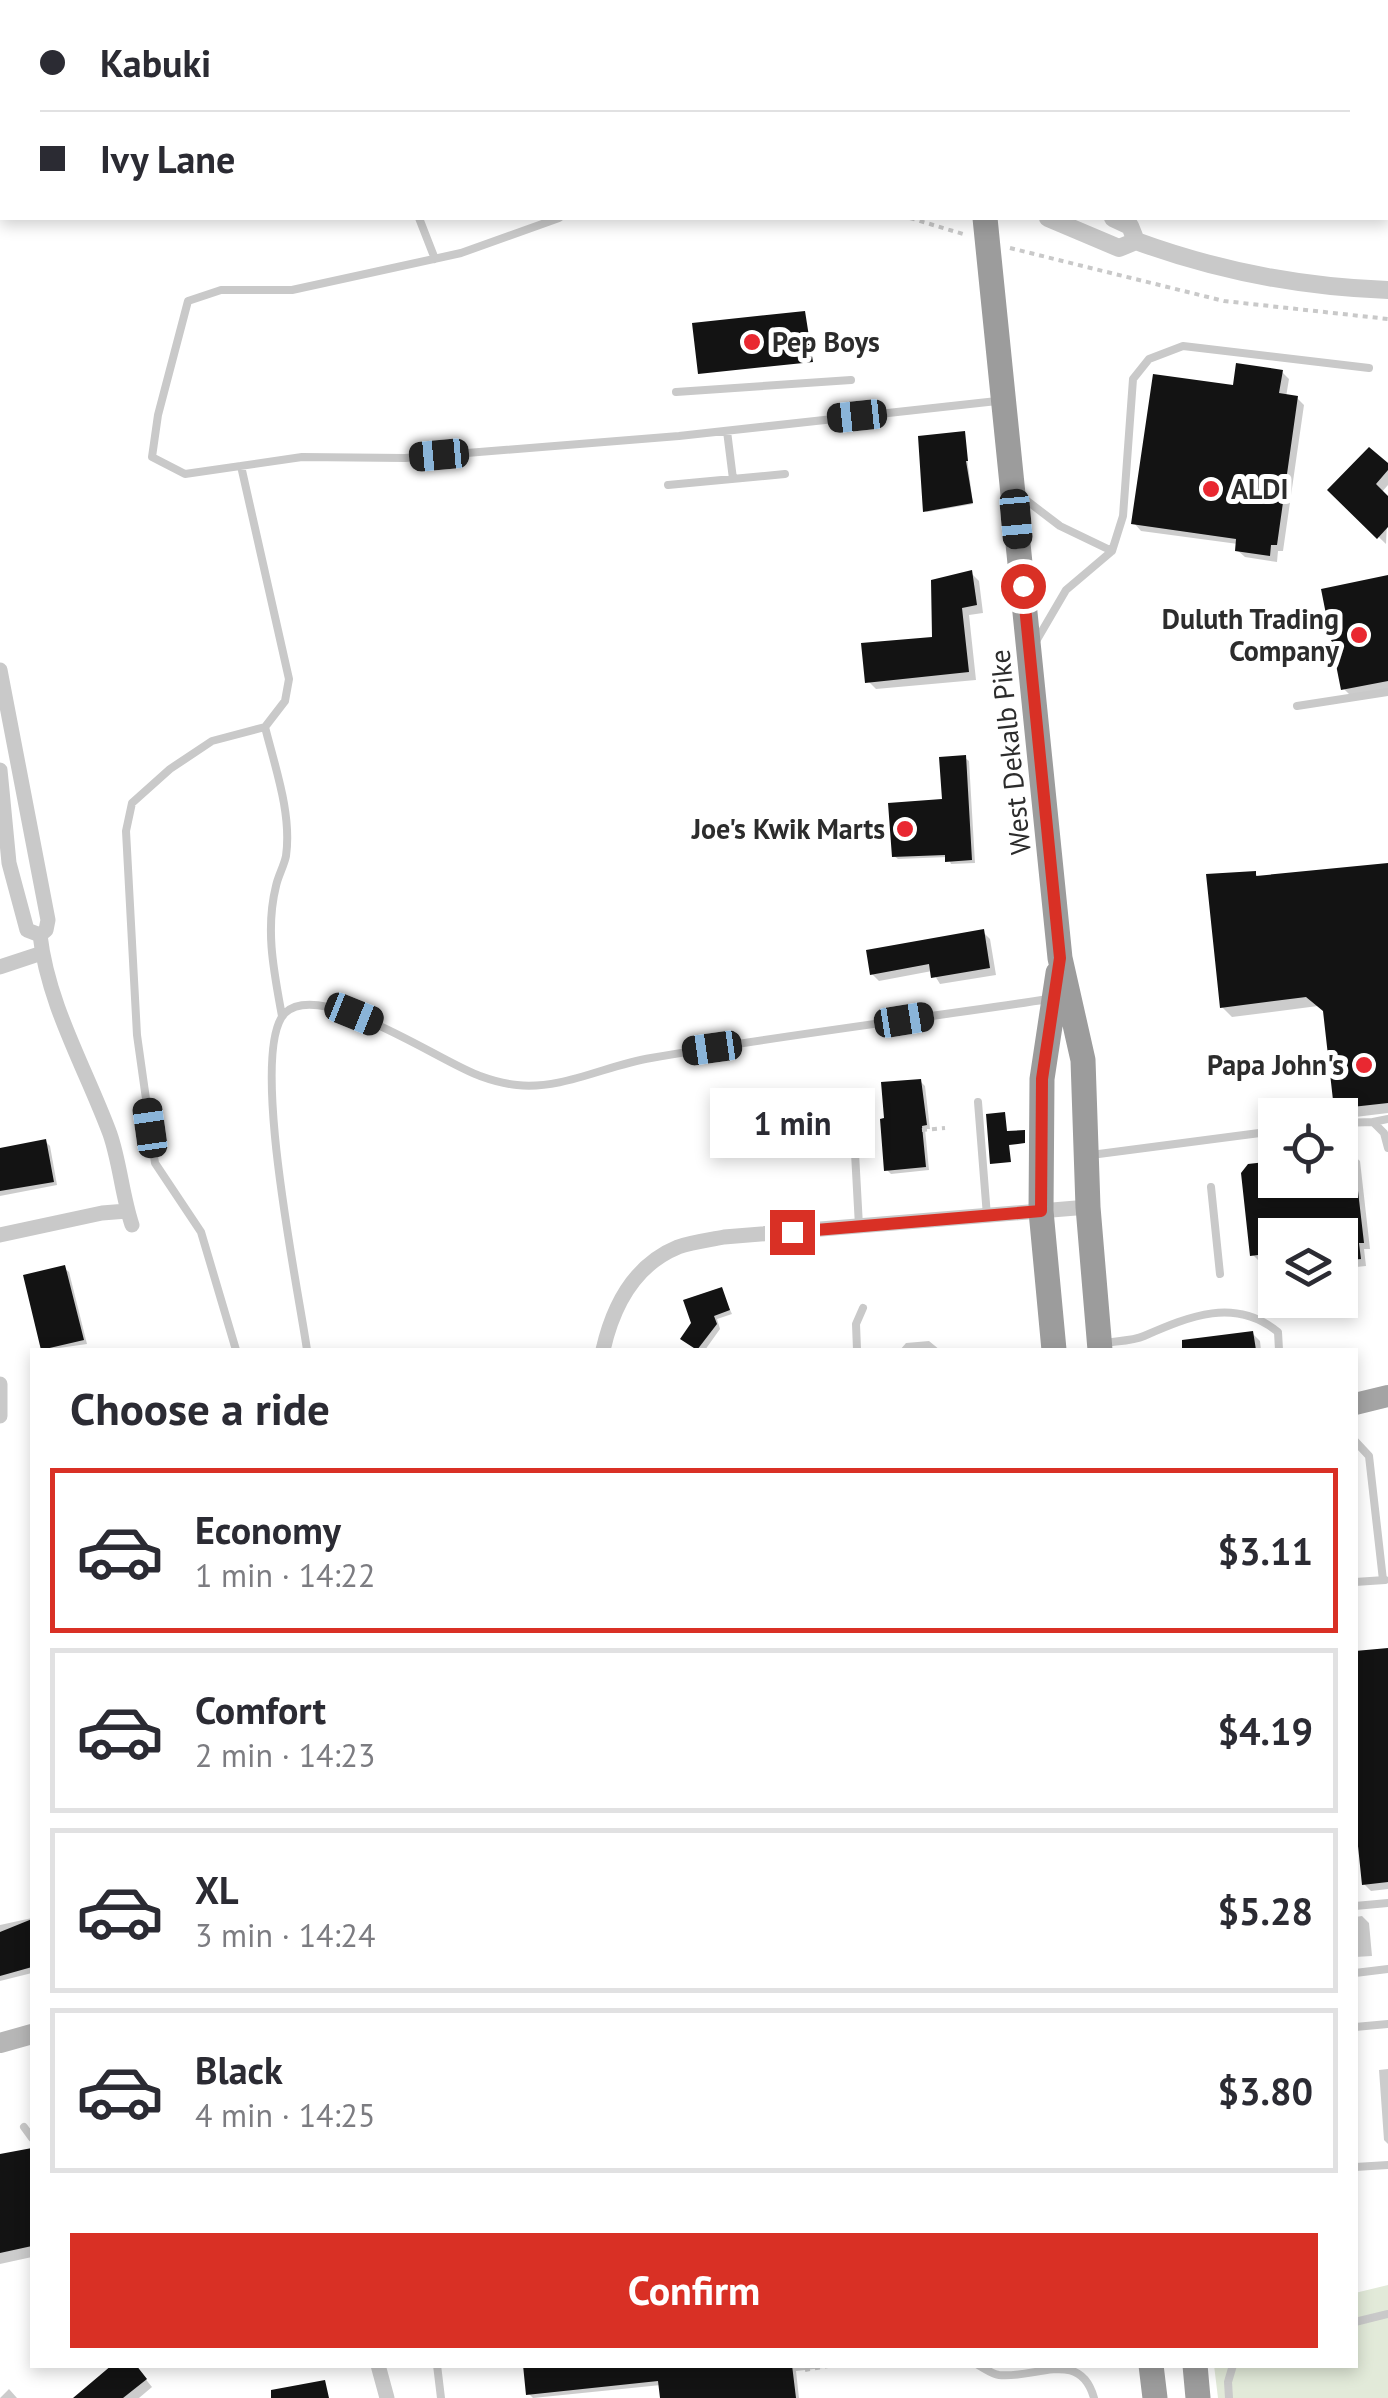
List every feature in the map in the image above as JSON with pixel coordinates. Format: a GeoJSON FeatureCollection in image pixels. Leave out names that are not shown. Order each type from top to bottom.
{"type":"FeatureCollection","features":[{"type":"Feature","properties":{"kind":"highway","name":"West Dekalb Pike"},"geometry":{"type":"LineString","coordinates":[[983,225],[1014,490],[1060,958],[1061,997],[1042,1079],[1041,1211],[1054,1348]]}},
{"type":"Feature","properties":{"kind":"highway","name":"West Dekalb Pike"},"geometry":{"type":"LineString","coordinates":[[1061,997],[1083,1060],[1088,1207],[1100,1347]]}},
{"type":"Feature","properties":{"kind":"highway"},"geometry":{"type":"LineString","coordinates":[[1152,2368],[1155,2398]]}},
{"type":"Feature","properties":{"kind":"highway"},"geometry":{"type":"LineString","coordinates":[[1195,2368],[1198,2398]]}},
{"type":"Feature","properties":{"kind":"main road"},"geometry":{"type":"LineString","coordinates":[[1358,1403],[1388,1396]]}},
{"type":"Feature","properties":{"kind":"main road"},"geometry":{"type":"LineString","coordinates":[[0,2043],[30,2035]]}},
{"type":"Feature","properties":{"kind":"street"},"geometry":{"type":"LineString","coordinates":[[1053,220],[1119,248],[1136,241],[1247,273],[1388,290]]}},
{"type":"Feature","properties":{"kind":"street"},"geometry":{"type":"LineString","coordinates":[[1118,220],[1130,226],[1136,241]]}},
{"type":"Feature","properties":{"kind":"street"},"geometry":{"type":"LineString","coordinates":[[0,670],[48,920],[40,936]]}},
{"type":"Feature","properties":{"kind":"street"},"geometry":{"type":"LineString","coordinates":[[0,770],[10,863],[27,930],[40,936]]}},
{"type":"Feature","properties":{"kind":"street"},"geometry":{"type":"LineString","coordinates":[[0,1235],[130,1218],[111,1137],[62,1018],[40,936]]}},
{"type":"Feature","properties":{"kind":"street"},"geometry":{"type":"LineString","coordinates":[[0,967],[42,953]]}},
{"type":"Feature","properties":{"kind":"street"},"geometry":{"type":"LineString","coordinates":[[603,1348],[612,1313],[629,1285],[654,1261],[680,1246],[724,1238],[1088,1207]]}},
{"type":"Feature","properties":{"kind":"street"},"geometry":{"type":"LineString","coordinates":[[0,1384],[0,1416]]}},
{"type":"Feature","properties":{"kind":"street"},"geometry":{"type":"LineString","coordinates":[[379,2368],[387,2398]]}},
{"type":"Feature","properties":{"kind":"lane"},"geometry":{"type":"LineString","coordinates":[[420,220],[435,259]]}},
{"type":"Feature","properties":{"kind":"lane"},"geometry":{"type":"LineString","coordinates":[[553,220],[435,259],[292,290],[222,290],[188,302],[158,414],[152,456],[185,474],[302,457],[405,458],[727,430],[1004,400]]}},
{"type":"Feature","properties":{"kind":"lane"},"geometry":{"type":"LineString","coordinates":[[1030,654],[1066,590],[1112,551],[1123,516],[1133,379],[1149,359],[1183,346],[1369,368]]}},
{"type":"Feature","properties":{"kind":"lane"},"geometry":{"type":"LineString","coordinates":[[676,392],[851,380]]}},
{"type":"Feature","properties":{"kind":"lane"},"geometry":{"type":"LineString","coordinates":[[727,430],[733,479]]}},
{"type":"Feature","properties":{"kind":"lane"},"geometry":{"type":"LineString","coordinates":[[235,1348],[201,1232],[155,1164],[137,1035],[126,831],[132,802],[170,769],[212,741],[265,727],[285,702],[288,679],[241,466]]}},
{"type":"Feature","properties":{"kind":"lane"},"geometry":{"type":"LineString","coordinates":[[668,485],[785,474]]}},
{"type":"Feature","properties":{"kind":"lane"},"geometry":{"type":"LineString","coordinates":[[1014,490],[1060,526],[1112,551]]}},
{"type":"Feature","properties":{"kind":"lane"},"geometry":{"type":"LineString","coordinates":[[1297,706],[1388,692]]}},
{"type":"Feature","properties":{"kind":"lane"},"geometry":{"type":"LineString","coordinates":[[265,727],[286,827],[286,858],[276,884],[270,924],[271,958],[282,1016],[273,1046],[274,1136],[306,1348]]}},
{"type":"Feature","properties":{"kind":"lane"},"geometry":{"type":"LineString","coordinates":[[282,1016],[294,1007],[320,1007],[354,1014],[478,1076],[519,1086],[565,1080],[646,1058],[1061,997]]}},
{"type":"Feature","properties":{"kind":"lane"},"geometry":{"type":"LineString","coordinates":[[978,1102],[987,1216]]}},
{"type":"Feature","properties":{"kind":"lane"},"geometry":{"type":"LineString","coordinates":[[853,1116],[859,1226]]}},
{"type":"Feature","properties":{"kind":"lane"},"geometry":{"type":"LineString","coordinates":[[1358,1122],[1388,1119]]}},
{"type":"Feature","properties":{"kind":"lane"},"geometry":{"type":"LineString","coordinates":[[1373,1122],[1384,1132],[1388,1148]]}},
{"type":"Feature","properties":{"kind":"lane"},"geometry":{"type":"LineString","coordinates":[[1086,1156],[1258,1132]]}},
{"type":"Feature","properties":{"kind":"lane"},"geometry":{"type":"LineString","coordinates":[[1211,1187],[1220,1274]]}},
{"type":"Feature","properties":{"kind":"lane"},"geometry":{"type":"LineString","coordinates":[[858,1348],[856,1324],[863,1308]]}},
{"type":"Feature","properties":{"kind":"lane"},"geometry":{"type":"LineString","coordinates":[[1100,1347],[1220,1310],[1261,1318],[1278,1332],[1279,1348]]}},
{"type":"Feature","properties":{"kind":"lane"},"geometry":{"type":"LineString","coordinates":[[1143,1336],[1146,1348]]}},
{"type":"Feature","properties":{"kind":"lane"},"geometry":{"type":"LineString","coordinates":[[1358,1444],[1369,1456],[1386,1580],[1358,1582]]}},
{"type":"Feature","properties":{"kind":"lane"},"geometry":{"type":"LineString","coordinates":[[1358,1906],[1388,1903]]}},
{"type":"Feature","properties":{"kind":"lane"},"geometry":{"type":"LineString","coordinates":[[1358,1972],[1388,1970]]}},
{"type":"Feature","properties":{"kind":"lane"},"geometry":{"type":"LineString","coordinates":[[1358,2028],[1388,2024]]}},
{"type":"Feature","properties":{"kind":"lane"},"geometry":{"type":"LineString","coordinates":[[24,2127],[30,2135]]}},
{"type":"Feature","properties":{"kind":"lane"},"geometry":{"type":"LineString","coordinates":[[1358,2167],[1388,2164]]}},
{"type":"Feature","properties":{"kind":"lane"},"geometry":{"type":"LineString","coordinates":[[1358,2321],[1388,2314]]}},
{"type":"Feature","properties":{"kind":"lane"},"geometry":{"type":"LineString","coordinates":[[437,2368],[441,2398]]}},
{"type":"Feature","properties":{"kind":"lane"},"geometry":{"type":"LineString","coordinates":[[984,2368],[998,2375],[1071,2369],[1084,2376],[1094,2398]]}},
{"type":"Feature","properties":{"kind":"lane"},"geometry":{"type":"LineString","coordinates":[[1230,2398],[1228,2382],[1232,2368]]}},
{"type":"Feature","properties":{"kind":"path"},"geometry":{"type":"LineString","coordinates":[[931,220],[983,225],[1078,267],[1224,301],[1388,319]]}},
{"type":"Feature","properties":{"kind":"path"},"geometry":{"type":"LineString","coordinates":[[922,1130],[944,1128]]}},
{"type":"Feature","properties":{"kind":"path"},"geometry":{"type":"LineString","coordinates":[[805,2370],[817,2368]]}},
{"type":"Feature","properties":{"kind":"green space"},"geometry":{"type":"Polygon","coordinates":[[[1388,2285],[1388,2398],[1218,2398],[1214,2368],[1358,2368],[1358,2292],[1388,2285]]]}},
{"type":"Feature","properties":{"kind":"building","name":"Pep Boys"},"geometry":{"type":"Polygon","coordinates":[[[805,311],[813,362],[698,374],[692,323],[805,311]]]}},
{"type":"Feature","properties":{"kind":"building"},"geometry":{"type":"Polygon","coordinates":[[[1236,363],[1283,370],[1279,393],[1298,396],[1277,545],[1271,545],[1270,556],[1235,551],[1236,539],[1131,524],[1153,374],[1233,385],[1236,363]]]}},
{"type":"Feature","properties":{"kind":"building"},"geometry":{"type":"Polygon","coordinates":[[[965,431],[973,503],[923,512],[918,436],[965,431]]]}},
{"type":"Feature","properties":{"kind":"building"},"geometry":{"type":"Polygon","coordinates":[[[1369,447],[1388,463],[1388,470],[1376,484],[1388,496],[1388,527],[1377,539],[1327,490],[1369,447]]]}},
{"type":"Feature","properties":{"kind":"building"},"geometry":{"type":"Polygon","coordinates":[[[972,570],[977,605],[962,608],[969,672],[865,683],[861,643],[932,637],[931,580],[972,570]]]}},
{"type":"Feature","properties":{"kind":"building","name":"Duluth Trading Company"},"geometry":{"type":"Polygon","coordinates":[[[1388,575],[1388,681],[1341,690],[1321,589],[1388,575]]]}},
{"type":"Feature","properties":{"kind":"building"},"geometry":{"type":"Polygon","coordinates":[[[966,755],[972,860],[945,862],[945,855],[892,857],[888,803],[942,799],[939,757],[966,755]]]}},
{"type":"Feature","properties":{"kind":"building"},"geometry":{"type":"Polygon","coordinates":[[[1388,863],[1388,1103],[1358,1106],[1358,1098],[1333,1098],[1323,1011],[1306,997],[1220,1008],[1206,874],[1256,871],[1256,876],[1388,863]]]}},
{"type":"Feature","properties":{"kind":"building"},"geometry":{"type":"Polygon","coordinates":[[[984,929],[990,968],[931,978],[929,964],[870,975],[866,950],[984,929]]]}},
{"type":"Feature","properties":{"kind":"building"},"geometry":{"type":"Polygon","coordinates":[[[921,1079],[927,1125],[922,1126],[926,1167],[884,1171],[881,1082],[921,1079]]]}},
{"type":"Feature","properties":{"kind":"building"},"geometry":{"type":"Polygon","coordinates":[[[1005,1112],[1007,1131],[1025,1130],[1025,1143],[1009,1145],[1011,1162],[990,1164],[986,1114],[1005,1112]]]}},
{"type":"Feature","properties":{"kind":"building"},"geometry":{"type":"Polygon","coordinates":[[[46,1139],[54,1182],[0,1191],[0,1148],[46,1139]]]}},
{"type":"Feature","properties":{"kind":"building"},"geometry":{"type":"Polygon","coordinates":[[[1258,1163],[1258,1198],[1358,1198],[1358,1191],[1364,1243],[1359,1243],[1361,1259],[1358,1259],[1358,1218],[1258,1218],[1258,1255],[1250,1256],[1241,1173],[1248,1164],[1258,1163]]]}},
{"type":"Feature","properties":{"kind":"building"},"geometry":{"type":"Polygon","coordinates":[[[65,1265],[84,1340],[41,1348],[23,1275],[65,1265]]]}},
{"type":"Feature","properties":{"kind":"building"},"geometry":{"type":"Polygon","coordinates":[[[722,1287],[730,1310],[714,1316],[717,1324],[699,1348],[680,1339],[691,1323],[683,1300],[722,1287]]]}},
{"type":"Feature","properties":{"kind":"building"},"geometry":{"type":"Polygon","coordinates":[[[1253,1331],[1256,1348],[1182,1348],[1182,1340],[1253,1331]]]}},
{"type":"Feature","properties":{"kind":"building"},"geometry":{"type":"Polygon","coordinates":[[[1388,1648],[1388,1882],[1362,1885],[1358,1846],[1358,1651],[1388,1648]]]}},
{"type":"Feature","properties":{"kind":"building"},"geometry":{"type":"Polygon","coordinates":[[[30,1920],[30,1968],[0,1976],[0,1932],[30,1920]]]}},
{"type":"Feature","properties":{"kind":"building"},"geometry":{"type":"Polygon","coordinates":[[[30,2148],[30,2246],[0,2253],[0,2154],[30,2148]]]}},
{"type":"Feature","properties":{"kind":"building"},"geometry":{"type":"Polygon","coordinates":[[[108,2368],[138,2368],[147,2379],[123,2398],[73,2398],[108,2368]]]}},
{"type":"Feature","properties":{"kind":"building"},"geometry":{"type":"Polygon","coordinates":[[[523,2368],[792,2368],[796,2398],[660,2398],[658,2381],[526,2395],[523,2368]]]}},
{"type":"Feature","properties":{"kind":"building"},"geometry":{"type":"Polygon","coordinates":[[[325,2380],[329,2398],[271,2398],[271,2390],[325,2380]]]}},
{"type":"Feature","properties":{"kind":"place","name":"Pep Boys"},"geometry":{"type":"Point","coordinates":[752,342]}},
{"type":"Feature","properties":{"kind":"place","name":"ALDI"},"geometry":{"type":"Point","coordinates":[1211,489]}},
{"type":"Feature","properties":{"kind":"place","name":"Duluth Trading Company"},"geometry":{"type":"Point","coordinates":[1359,635]}},
{"type":"Feature","properties":{"kind":"place","name":"Joe's Kwik Marts"},"geometry":{"type":"Point","coordinates":[905,829]}},
{"type":"Feature","properties":{"kind":"place","name":"Papa John's"},"geometry":{"type":"Point","coordinates":[1364,1065]}},
{"type":"Feature","properties":{"kind":"route"},"geometry":{"type":"LineString","coordinates":[[792,1232],[1041,1211],[1042,1079],[1060,958],[1023,586]]}}]}
